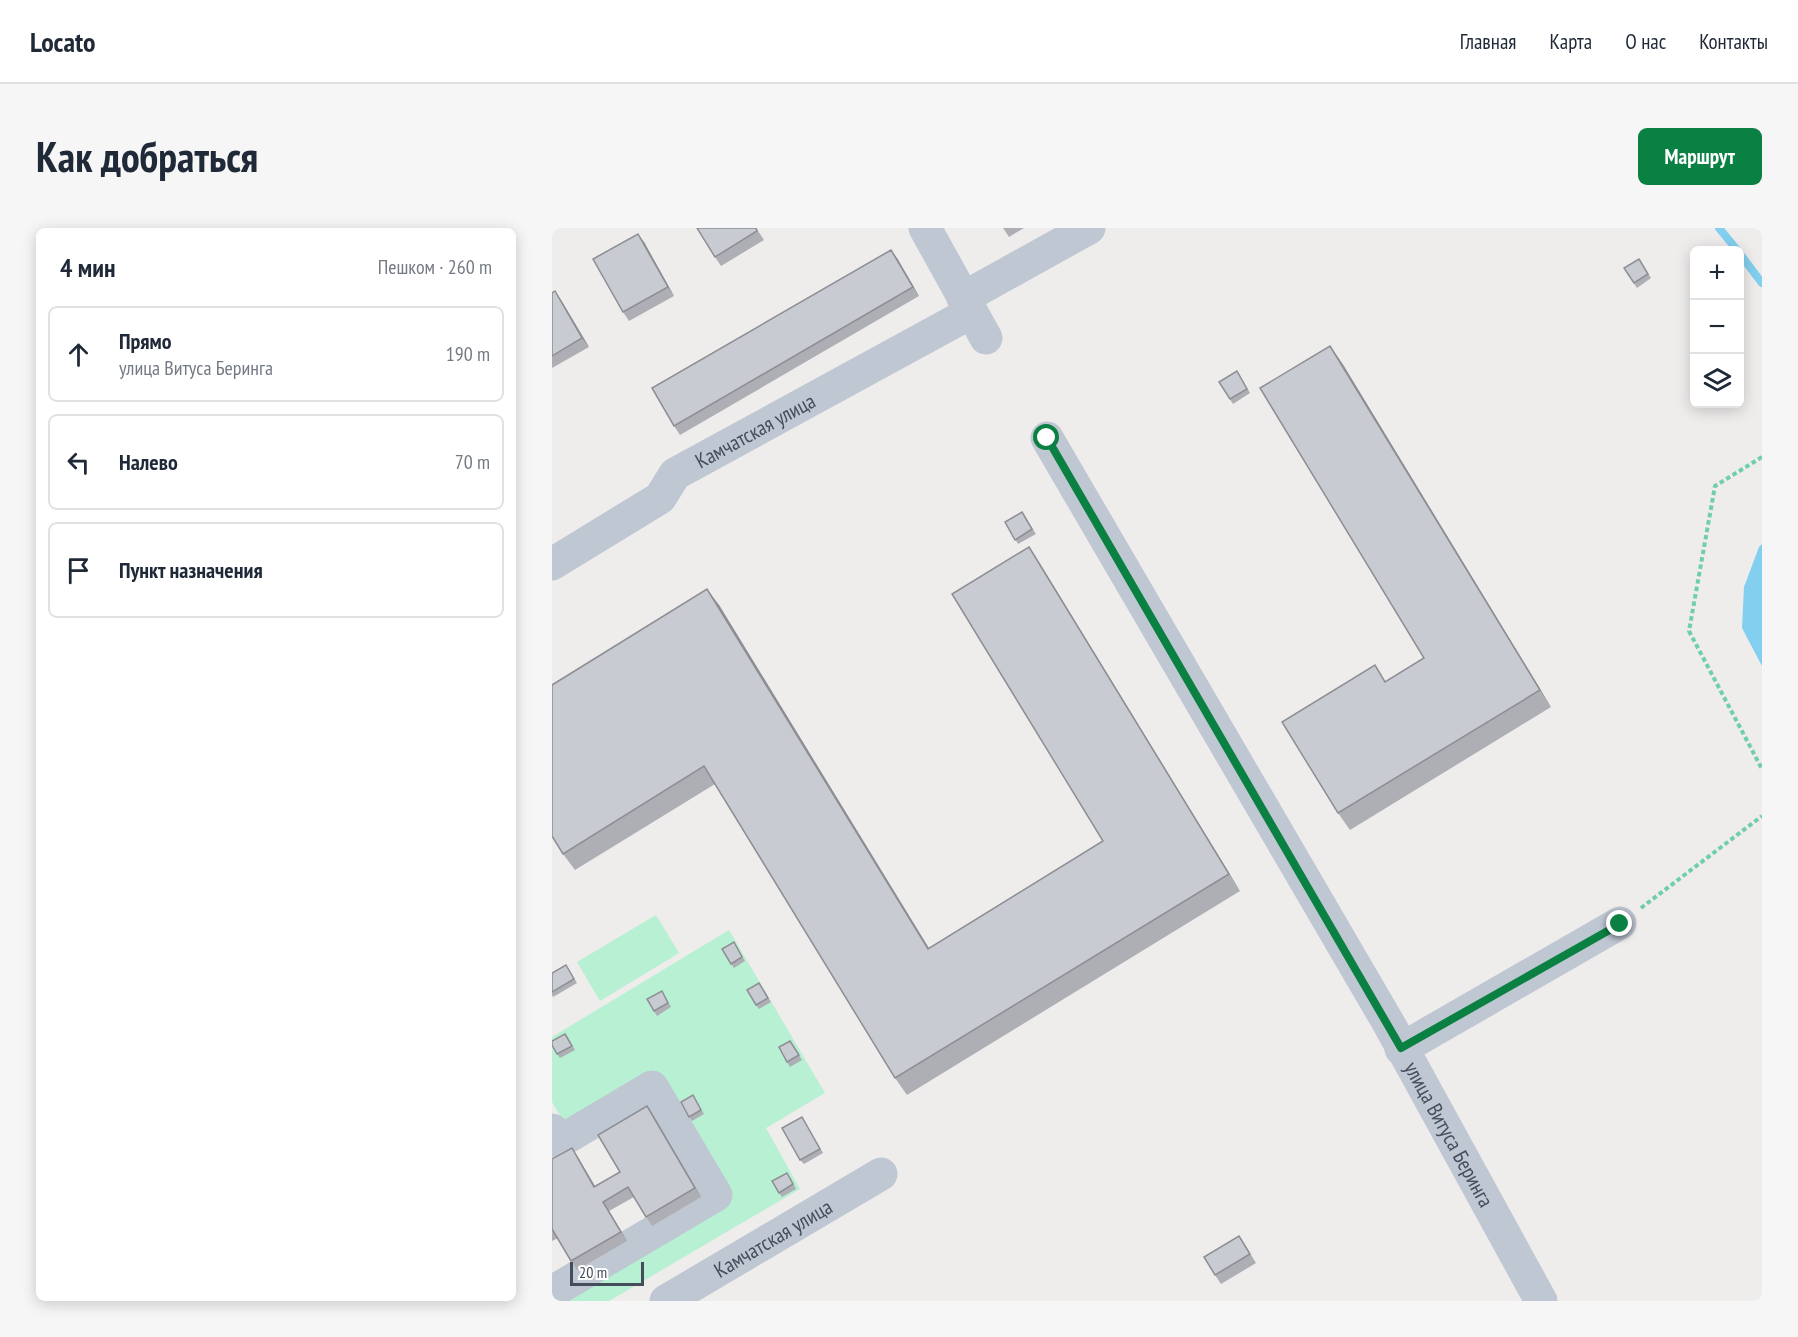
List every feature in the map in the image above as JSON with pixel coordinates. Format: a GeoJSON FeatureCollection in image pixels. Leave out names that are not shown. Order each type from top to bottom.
{"type":"FeatureCollection","features":[{"type":"Feature","properties":{"kind":"street"},"geometry":{"type":"LineString","coordinates":[[925,228],[973,316]]}},
{"type":"Feature","properties":{"kind":"street","name":"Камчатская улица"},"geometry":{"type":"LineString","coordinates":[[552,564],[660,498],[675,474],[973,316],[1089,228]]}},
{"type":"Feature","properties":{"kind":"street","name":"улица Витуса Беринга"},"geometry":{"type":"LineString","coordinates":[[1047,438],[1401,1048],[1541,1301]]}},
{"type":"Feature","properties":{"kind":"street"},"geometry":{"type":"LineString","coordinates":[[1401,1048],[1620,924]]}},
{"type":"Feature","properties":{"kind":"street"},"geometry":{"type":"LineString","coordinates":[[552,1130],[559,1142],[652,1087],[716,1195],[552,1292]]}},
{"type":"Feature","properties":{"kind":"street","name":"Камчатская улица"},"geometry":{"type":"LineString","coordinates":[[666,1301],[881,1174]]}},
{"type":"Feature","properties":{"kind":"path"},"geometry":{"type":"LineString","coordinates":[[1762,457],[1715,486],[1689,631],[1762,769]]}},
{"type":"Feature","properties":{"kind":"path"},"geometry":{"type":"LineString","coordinates":[[1620,924],[1762,816]]}},
{"type":"Feature","properties":{"kind":"green space"},"geometry":{"type":"Polygon","coordinates":[[[656,915],[679,953],[600,1001],[577,962],[656,915]]]}},
{"type":"Feature","properties":{"kind":"green space"},"geometry":{"type":"Polygon","coordinates":[[[729,930],[825,1093],[766,1128],[800,1189],[609,1301],[564,1301],[731,1195],[660,1075],[568,1129],[552,1102],[552,1037],[729,930]]]}},
{"type":"Feature","properties":{"kind":"water"},"geometry":{"type":"Polygon","coordinates":[[[1762,544],[1762,666],[1742,628],[1744,587],[1762,544]]]}},
{"type":"Feature","properties":{"kind":"building"},"geometry":{"type":"Polygon","coordinates":[[[697,228],[756,228],[757,231],[715,257],[697,228]]]}},
{"type":"Feature","properties":{"kind":"building"},"geometry":{"type":"Polygon","coordinates":[[[638,234],[668,287],[623,312],[593,259],[638,234]]]}},
{"type":"Feature","properties":{"kind":"building"},"geometry":{"type":"Polygon","coordinates":[[[891,250],[913,287],[674,426],[652,388],[891,250]]]}},
{"type":"Feature","properties":{"kind":"building"},"geometry":{"type":"Polygon","coordinates":[[[1639,259],[1648,274],[1634,283],[1624,268],[1639,259]]]}},
{"type":"Feature","properties":{"kind":"building"},"geometry":{"type":"Polygon","coordinates":[[[555,291],[582,338],[552,356],[552,293],[555,291]]]}},
{"type":"Feature","properties":{"kind":"building"},"geometry":{"type":"Polygon","coordinates":[[[1330,346],[1540,690],[1338,813],[1282,722],[1375,665],[1385,682],[1424,658],[1260,388],[1330,346]]]}},
{"type":"Feature","properties":{"kind":"building"},"geometry":{"type":"Polygon","coordinates":[[[1237,371],[1247,389],[1230,399],[1219,382],[1237,371]]]}},
{"type":"Feature","properties":{"kind":"building"},"geometry":{"type":"Polygon","coordinates":[[[1022,512],[1032,529],[1015,540],[1005,522],[1022,512]]]}},
{"type":"Feature","properties":{"kind":"building"},"geometry":{"type":"Polygon","coordinates":[[[1029,547],[1229,874],[895,1078],[704,766],[563,854],[552,836],[552,685],[707,589],[928,949],[1103,841],[952,594],[1029,547]]]}},
{"type":"Feature","properties":{"kind":"building"},"geometry":{"type":"Polygon","coordinates":[[[734,942],[742,957],[731,964],[722,949],[734,942]]]}},
{"type":"Feature","properties":{"kind":"building"},"geometry":{"type":"Polygon","coordinates":[[[566,965],[574,979],[552,992],[552,973],[566,965]]]}},
{"type":"Feature","properties":{"kind":"building"},"geometry":{"type":"Polygon","coordinates":[[[759,983],[768,998],[756,1005],[747,990],[759,983]]]}},
{"type":"Feature","properties":{"kind":"building"},"geometry":{"type":"Polygon","coordinates":[[[662,991],[668,1003],[654,1011],[647,999],[662,991]]]}},
{"type":"Feature","properties":{"kind":"building"},"geometry":{"type":"Polygon","coordinates":[[[565,1034],[572,1046],[557,1054],[552,1041],[565,1034]]]}},
{"type":"Feature","properties":{"kind":"building"},"geometry":{"type":"Polygon","coordinates":[[[790,1041],[799,1055],[787,1062],[779,1047],[790,1041]]]}},
{"type":"Feature","properties":{"kind":"building"},"geometry":{"type":"Polygon","coordinates":[[[693,1095],[701,1110],[689,1117],[681,1102],[693,1095]]]}},
{"type":"Feature","properties":{"kind":"building"},"geometry":{"type":"Polygon","coordinates":[[[647,1106],[695,1188],[646,1217],[628,1187],[603,1202],[621,1232],[571,1261],[552,1229],[552,1159],[572,1148],[594,1187],[620,1172],[598,1135],[647,1106]]]}},
{"type":"Feature","properties":{"kind":"building"},"geometry":{"type":"Polygon","coordinates":[[[802,1117],[820,1149],[800,1160],[782,1128],[802,1117]]]}},
{"type":"Feature","properties":{"kind":"building"},"geometry":{"type":"Polygon","coordinates":[[[787,1173],[793,1184],[779,1193],[772,1181],[787,1173]]]}},
{"type":"Feature","properties":{"kind":"building"},"geometry":{"type":"Polygon","coordinates":[[[1239,1236],[1250,1254],[1215,1275],[1204,1257],[1239,1236]]]}},
{"type":"Feature","properties":{"kind":"waterway"},"geometry":{"type":"LineString","coordinates":[[1719,228],[1734,246]]}},
{"type":"Feature","properties":{"kind":"waterway"},"geometry":{"type":"LineString","coordinates":[[1744,259],[1762,283]]}},
{"type":"Feature","properties":{"kind":"route"},"geometry":{"type":"LineString","coordinates":[[1047,438],[1401,1048],[1620,924]]}}]}
